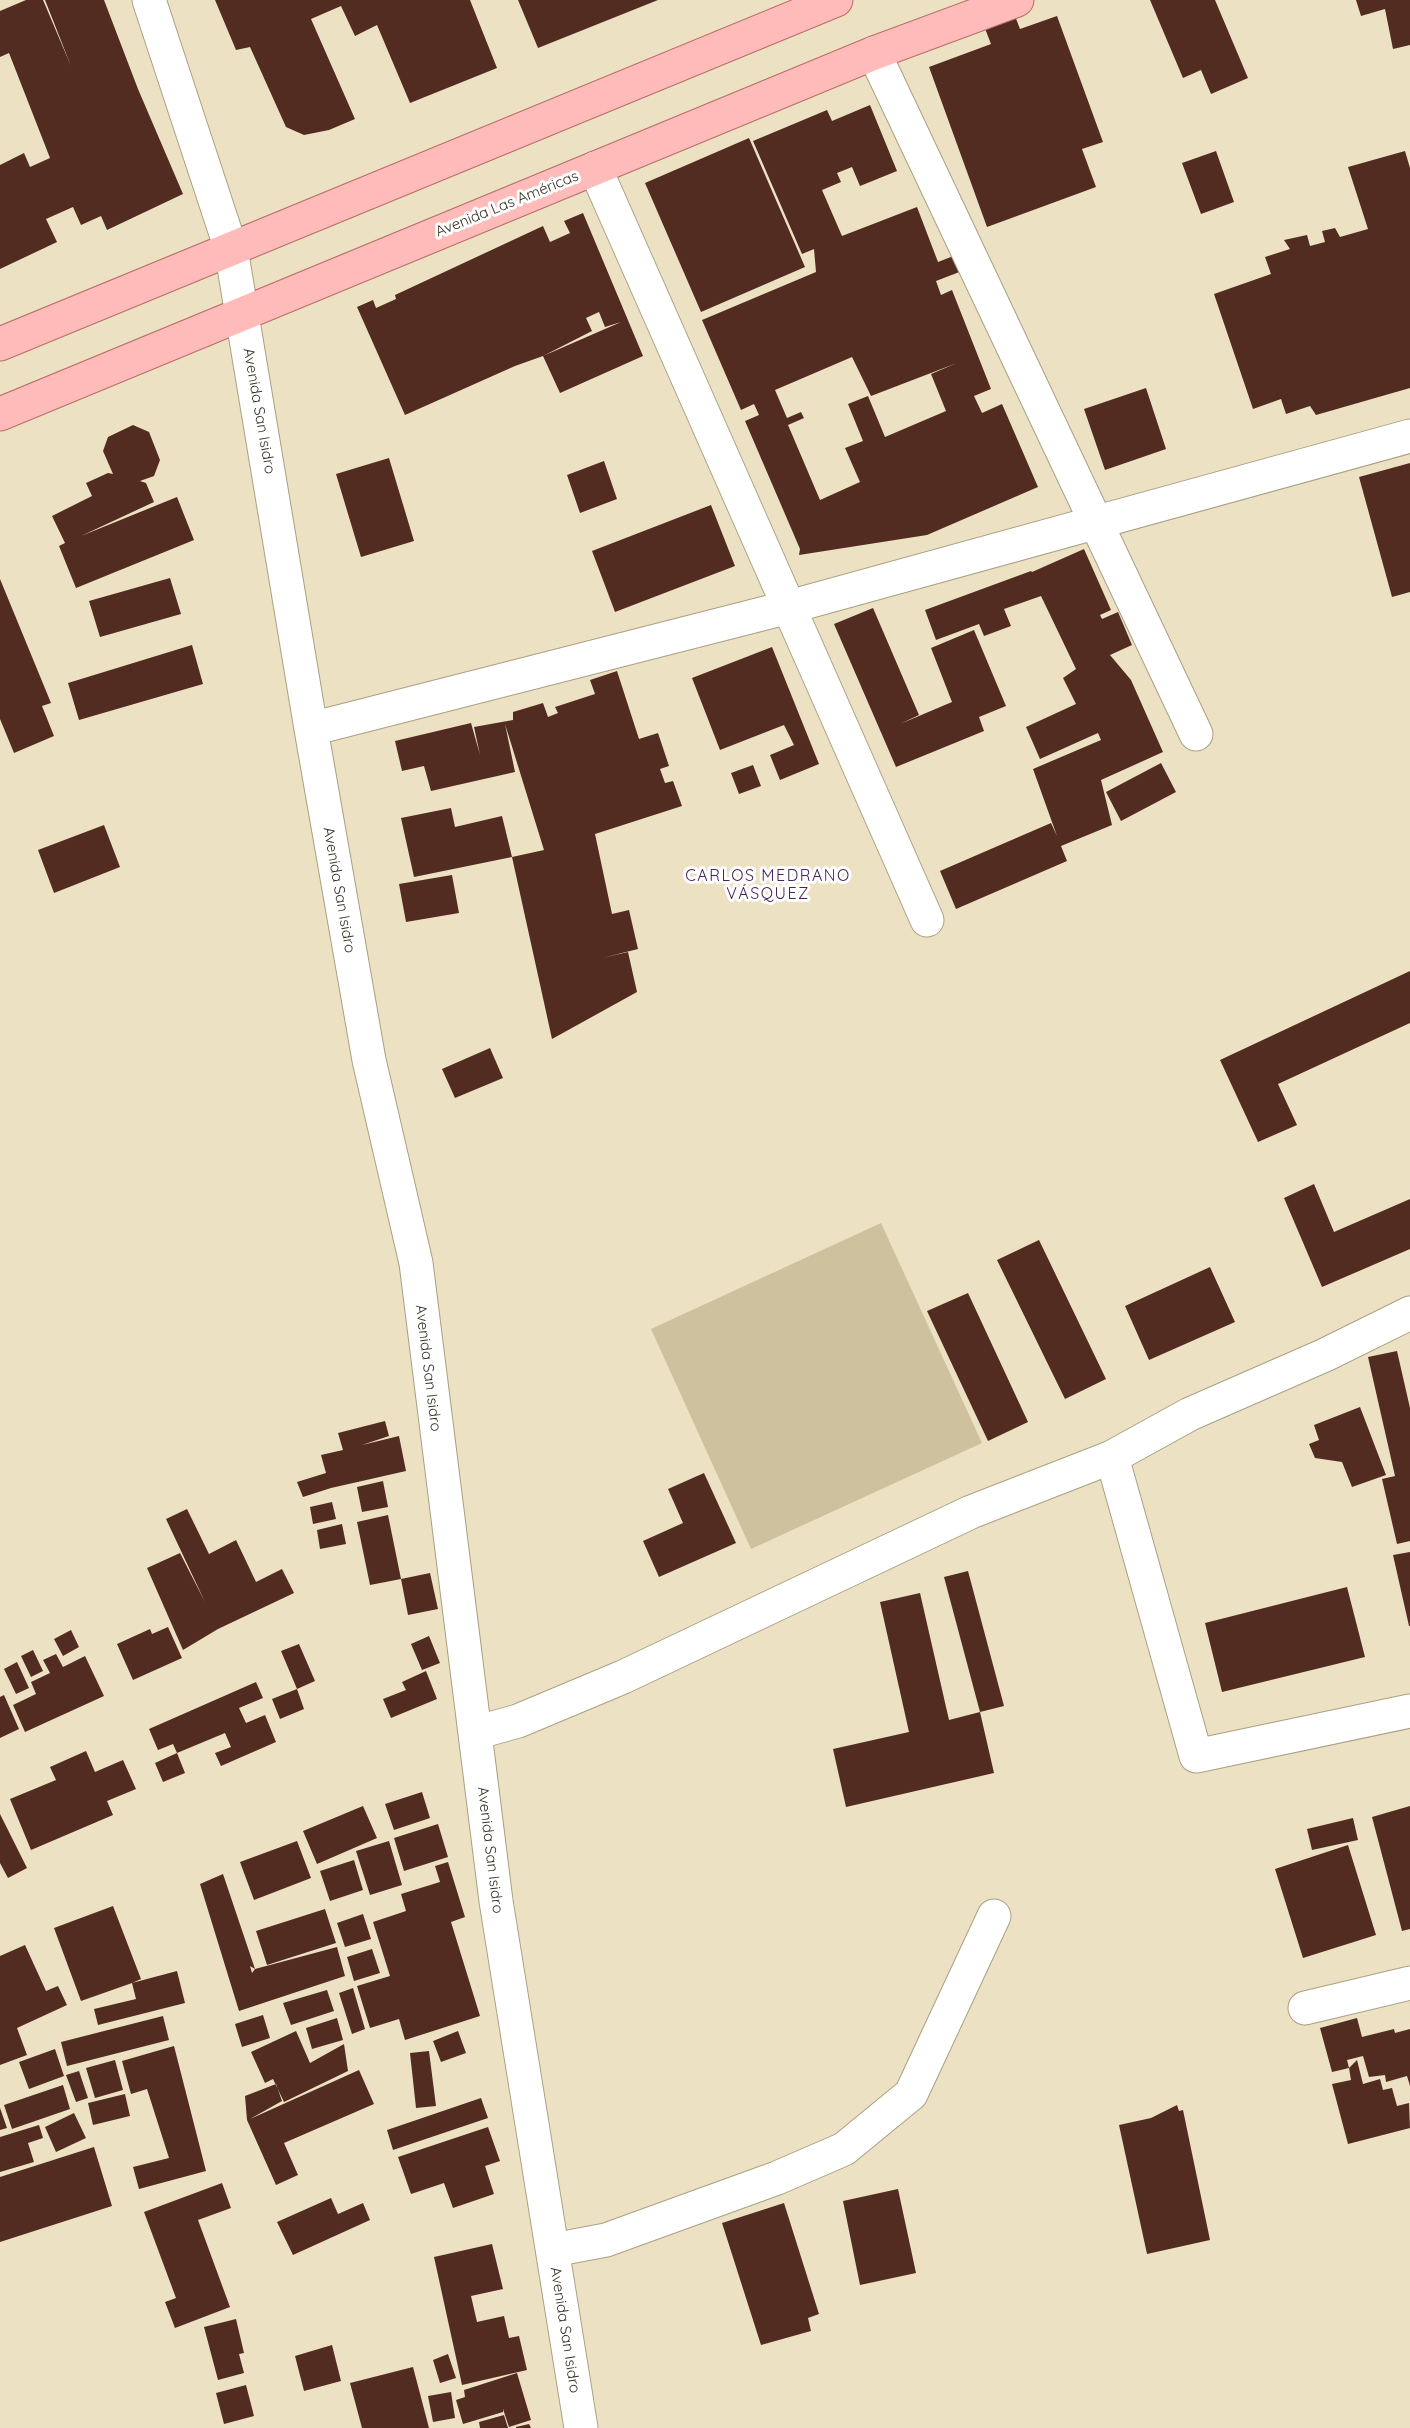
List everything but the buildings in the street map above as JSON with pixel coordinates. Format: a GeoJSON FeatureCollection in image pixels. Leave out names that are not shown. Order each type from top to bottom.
{"type":"FeatureCollection","features":[{"type":"Feature","properties":{"kind":"main road","name":"Avenida Las Américas"},"geometry":{"type":"LineString","coordinates":[[0,414],[874,53],[1017,0]]}},
{"type":"Feature","properties":{"kind":"main road"},"geometry":{"type":"LineString","coordinates":[[0,344],[812,4]]}},
{"type":"Feature","properties":{"kind":"street"},"geometry":{"type":"LineString","coordinates":[[149,0],[231,249]]}},
{"type":"Feature","properties":{"kind":"street"},"geometry":{"type":"LineString","coordinates":[[874,53],[1196,734]]}},
{"type":"Feature","properties":{"kind":"street"},"geometry":{"type":"LineString","coordinates":[[595,168],[927,920]]}},
{"type":"Feature","properties":{"kind":"street","name":"Avenida San Isidro"},"geometry":{"type":"LineString","coordinates":[[231,249],[369,1060],[416,1263],[496,1901],[581,2428]]}},
{"type":"Feature","properties":{"kind":"street"},"geometry":{"type":"LineString","coordinates":[[311,729],[789,607],[1410,436]]}},
{"type":"Feature","properties":{"kind":"street"},"geometry":{"type":"LineString","coordinates":[[475,1733],[518,1720],[623,1677],[971,1512],[1112,1457],[1190,1414],[1324,1355],[1410,1313]]}},
{"type":"Feature","properties":{"kind":"street"},"geometry":{"type":"LineString","coordinates":[[1112,1457],[1196,1756],[1410,1711]]}},
{"type":"Feature","properties":{"kind":"street"},"geometry":{"type":"LineString","coordinates":[[553,2250],[606,2240],[777,2178],[844,2149],[911,2094],[993,1916]]}},
{"type":"Feature","properties":{"kind":"street"},"geometry":{"type":"LineString","coordinates":[[1305,2008],[1410,1983]]}},
{"type":"Feature","properties":{"kind":"shaded area"},"geometry":{"type":"Polygon","coordinates":[[[881,1223],[982,1443],[751,1549],[651,1329],[881,1223]]]}},
{"type":"Feature","properties":{"kind":"district","name":"CARLOS MEDRANO VÁSQUEZ"},"geometry":{"type":"Point","coordinates":[768,885]}}]}
